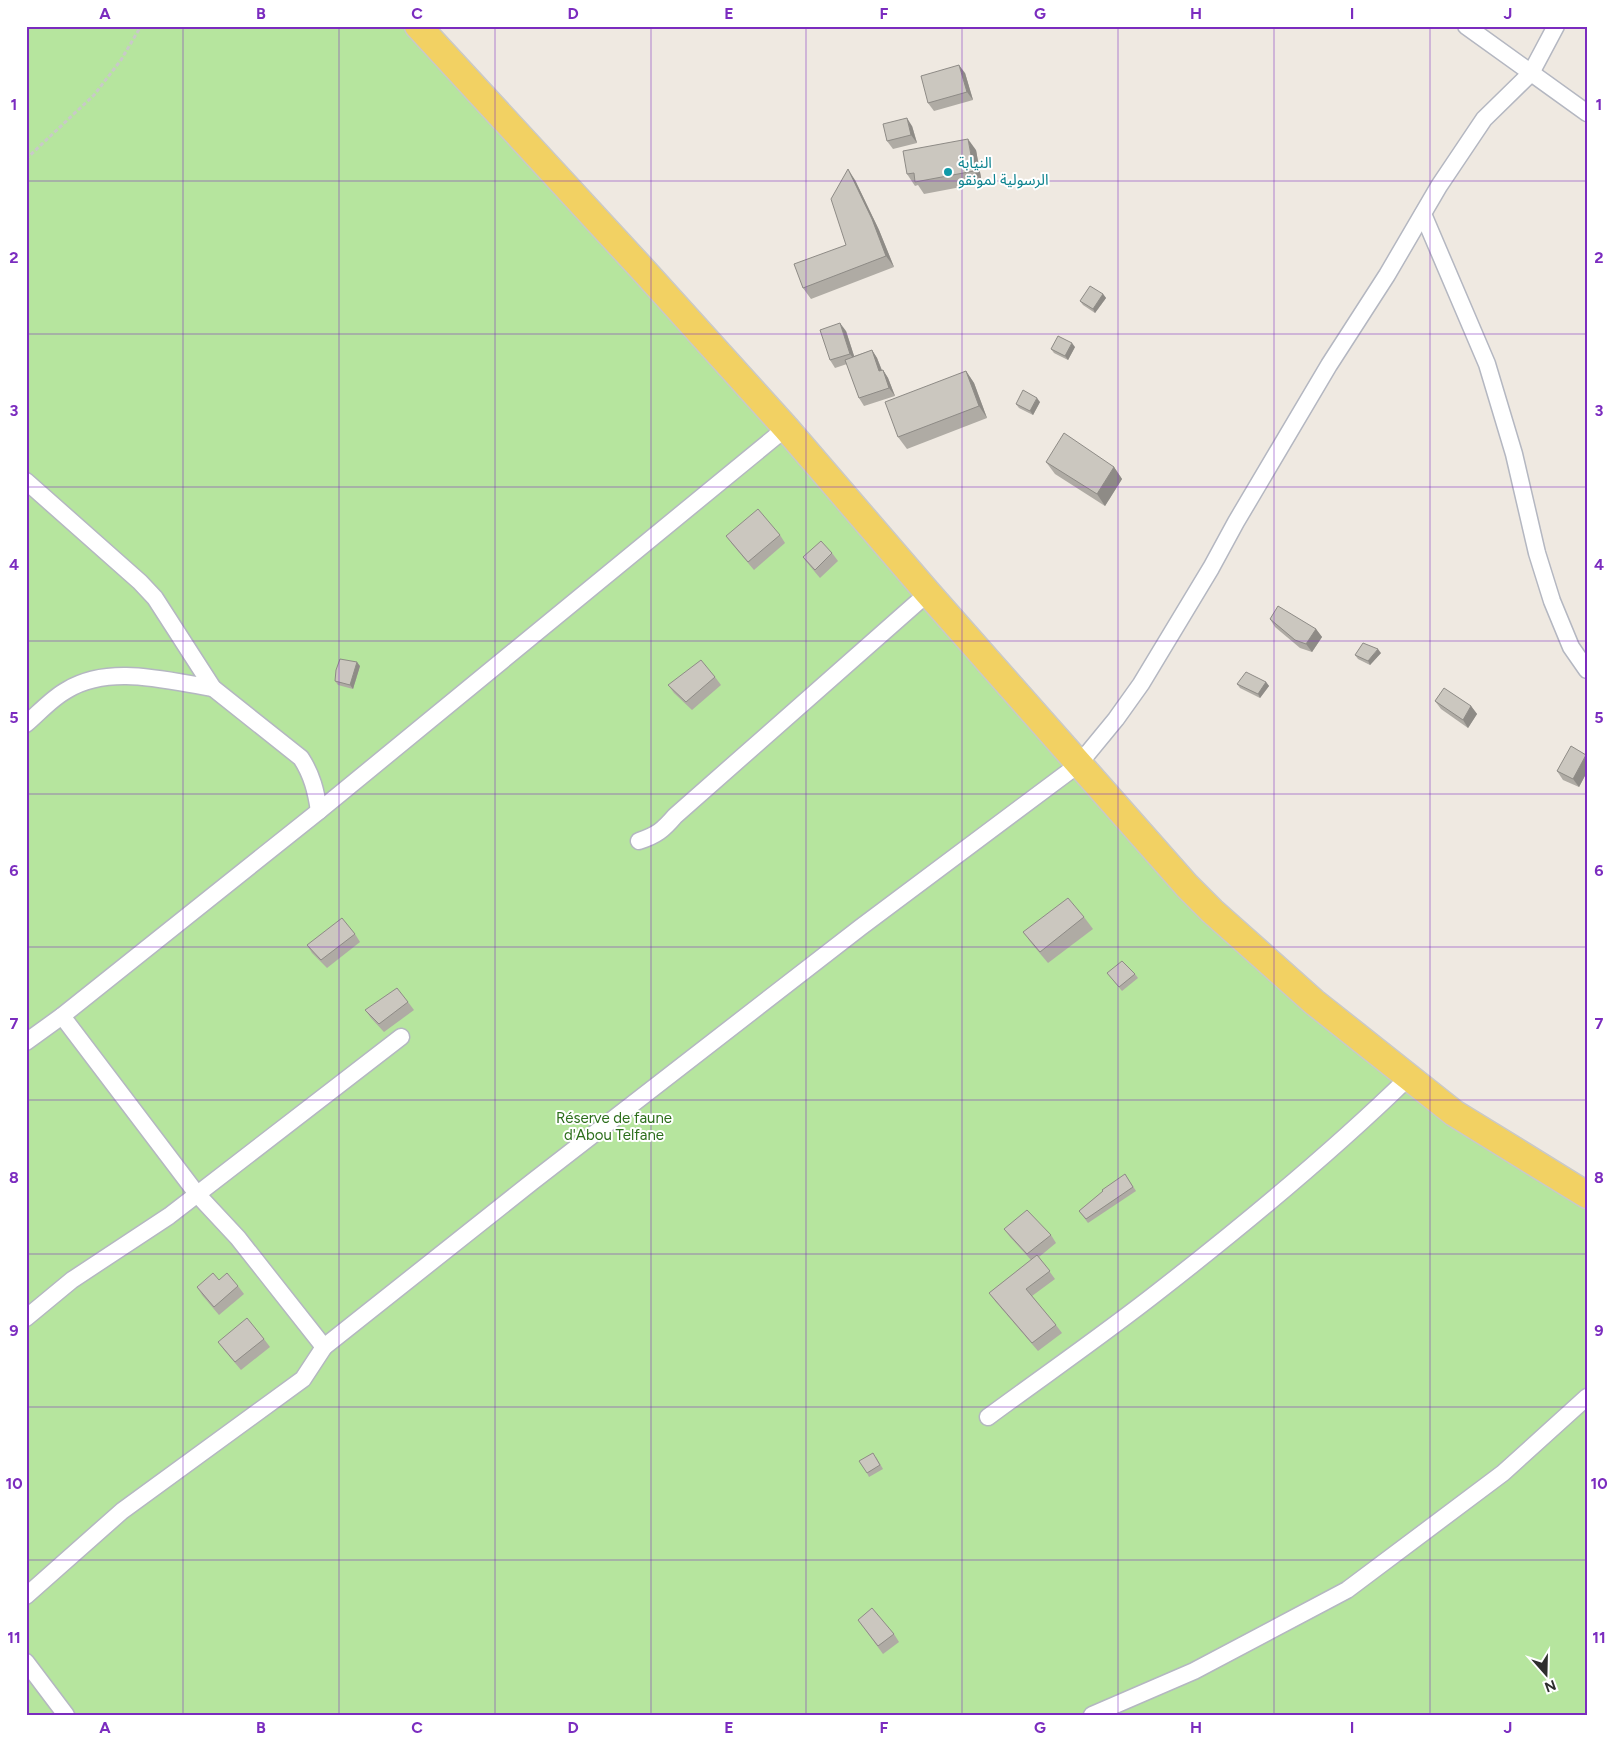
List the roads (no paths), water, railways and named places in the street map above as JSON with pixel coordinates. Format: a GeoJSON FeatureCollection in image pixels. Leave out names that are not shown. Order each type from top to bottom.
{"type":"FeatureCollection","features":[{"type":"Feature","properties":{"kind":"main road"},"geometry":{"type":"LineString","coordinates":[[418,26],[786,428],[928,593],[1187,886],[1212,911],[1314,1002],[1454,1113],[1587,1196]]}},
{"type":"Feature","properties":{"kind":"street"},"geometry":{"type":"LineString","coordinates":[[1466,26],[1587,113]]}},
{"type":"Feature","properties":{"kind":"street"},"geometry":{"type":"LineString","coordinates":[[26,1596],[122,1511],[303,1379],[324,1347],[532,1182],[861,927],[1079,764],[1116,719],[1141,684],[1212,568],[1236,522],[1329,365],[1387,275],[1439,186],[1484,119],[1531,73],[1556,26]]}},
{"type":"Feature","properties":{"kind":"street"},"geometry":{"type":"LineString","coordinates":[[1423,214],[1487,364],[1514,454],[1537,553],[1552,601],[1571,647],[1587,670]]}},
{"type":"Feature","properties":{"kind":"street"},"geometry":{"type":"LineString","coordinates":[[29,1034],[62,1016],[319,811],[786,428]]}},
{"type":"Feature","properties":{"kind":"street"},"geometry":{"type":"LineString","coordinates":[[26,481],[140,582],[154,598],[213,688],[301,758],[310,772],[316,790],[319,811]]}},
{"type":"Feature","properties":{"kind":"street"},"geometry":{"type":"LineString","coordinates":[[639,841],[654,836],[663,830],[675,816],[928,593]]}},
{"type":"Feature","properties":{"kind":"street"},"geometry":{"type":"LineString","coordinates":[[26,724],[65,691],[78,684],[98,678],[122,675],[213,688]]}},
{"type":"Feature","properties":{"kind":"street"},"geometry":{"type":"LineString","coordinates":[[62,1016],[197,1194],[238,1238],[324,1347]]}},
{"type":"Feature","properties":{"kind":"street"},"geometry":{"type":"LineString","coordinates":[[26,1318],[72,1280],[168,1216],[401,1037]]}},
{"type":"Feature","properties":{"kind":"street"},"geometry":{"type":"LineString","coordinates":[[988,1418],[1158,1292],[1342,1141],[1409,1077]]}},
{"type":"Feature","properties":{"kind":"street"},"geometry":{"type":"LineString","coordinates":[[1092,1715],[1194,1671],[1347,1590],[1503,1474],[1587,1397]]}},
{"type":"Feature","properties":{"kind":"street"},"geometry":{"type":"LineString","coordinates":[[26,1662],[66,1715]]}},
{"type":"Feature","properties":{"kind":"place","name":"النيابة الرسولية لمونقو"},"geometry":{"type":"Point","coordinates":[948,172]}},
{"type":"Feature","properties":{"kind":"park label","name":"Réserve de faune d'Abou Telfane"},"geometry":{"type":"Point","coordinates":[614,1126]}}]}
